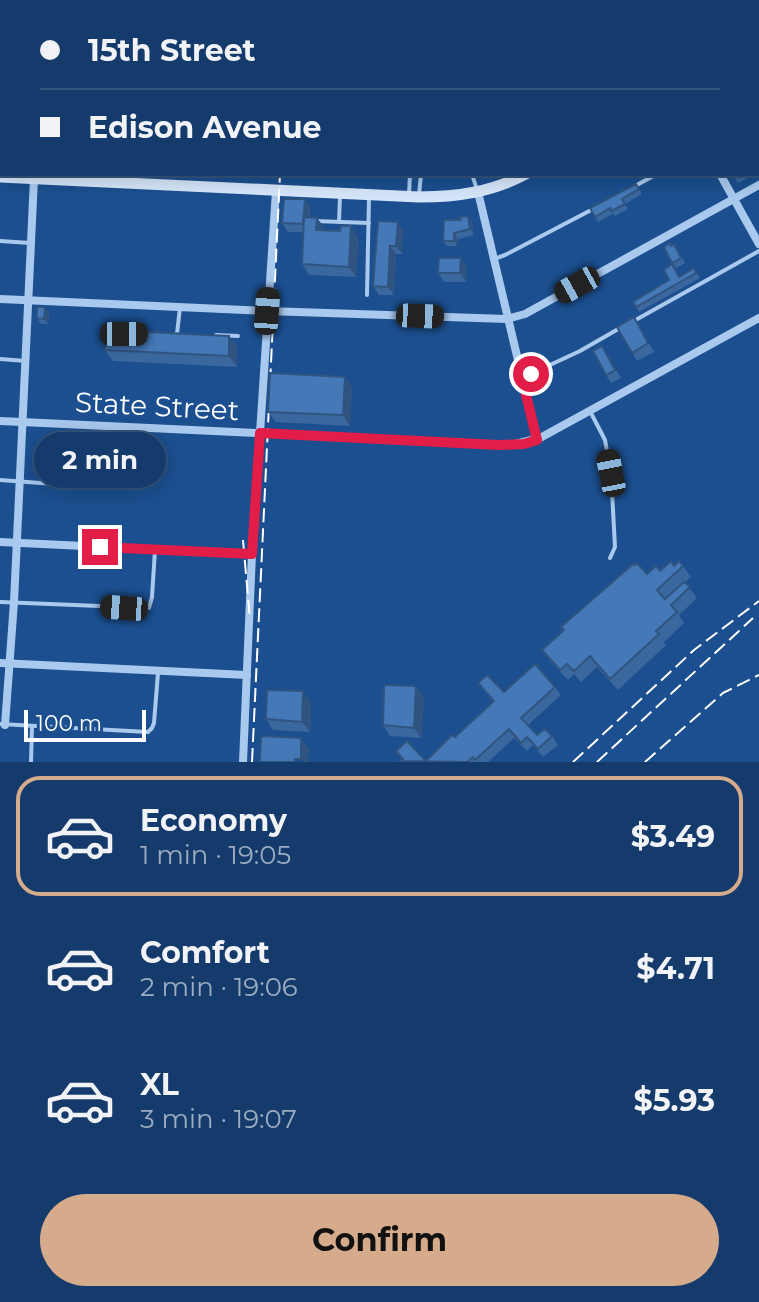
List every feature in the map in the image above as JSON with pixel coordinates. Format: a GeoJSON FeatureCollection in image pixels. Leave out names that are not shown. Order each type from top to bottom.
{"type":"FeatureCollection","features":[{"type":"Feature","properties":{"kind":"main road"},"geometry":{"type":"LineString","coordinates":[[0,177],[443,197],[478,192],[521,176]]}},
{"type":"Feature","properties":{"kind":"street"},"geometry":{"type":"LineString","coordinates":[[721,176],[759,244]]}},
{"type":"Feature","properties":{"kind":"street"},"geometry":{"type":"LineString","coordinates":[[2,724],[4,663],[14,602],[34,179]]}},
{"type":"Feature","properties":{"kind":"street"},"geometry":{"type":"LineString","coordinates":[[0,299],[507,319],[525,314],[759,185]]}},
{"type":"Feature","properties":{"kind":"street"},"geometry":{"type":"LineString","coordinates":[[243,762],[252,554],[276,191]]}},
{"type":"Feature","properties":{"kind":"street"},"geometry":{"type":"LineString","coordinates":[[478,192],[537,440]]}},
{"type":"Feature","properties":{"kind":"street","name":"State Street"},"geometry":{"type":"LineString","coordinates":[[0,421],[524,444],[537,440],[759,318]]}},
{"type":"Feature","properties":{"kind":"street"},"geometry":{"type":"LineString","coordinates":[[0,542],[252,554]]}},
{"type":"Feature","properties":{"kind":"street"},"geometry":{"type":"LineString","coordinates":[[4,663],[247,675]]}},
{"type":"Feature","properties":{"kind":"lane"},"geometry":{"type":"LineString","coordinates":[[410,176],[414,197]]}},
{"type":"Feature","properties":{"kind":"lane"},"geometry":{"type":"LineString","coordinates":[[414,197],[420,176]]}},
{"type":"Feature","properties":{"kind":"lane"},"geometry":{"type":"LineString","coordinates":[[473,176],[478,192]]}},
{"type":"Feature","properties":{"kind":"lane"},"geometry":{"type":"LineString","coordinates":[[631,188],[653,176]]}},
{"type":"Feature","properties":{"kind":"lane"},"geometry":{"type":"LineString","coordinates":[[339,222],[341,194]]}},
{"type":"Feature","properties":{"kind":"lane"},"geometry":{"type":"LineString","coordinates":[[367,295],[369,196]]}},
{"type":"Feature","properties":{"kind":"lane"},"geometry":{"type":"LineString","coordinates":[[494,259],[606,202]]}},
{"type":"Feature","properties":{"kind":"lane"},"geometry":{"type":"LineString","coordinates":[[315,221],[369,223]]}},
{"type":"Feature","properties":{"kind":"lane"},"geometry":{"type":"LineString","coordinates":[[0,241],[31,243]]}},
{"type":"Feature","properties":{"kind":"lane"},"geometry":{"type":"LineString","coordinates":[[522,378],[580,351],[759,251]]}},
{"type":"Feature","properties":{"kind":"lane"},"geometry":{"type":"LineString","coordinates":[[164,334],[177,334],[180,307]]}},
{"type":"Feature","properties":{"kind":"lane"},"geometry":{"type":"LineString","coordinates":[[208,335],[238,336]]}},
{"type":"Feature","properties":{"kind":"lane"},"geometry":{"type":"LineString","coordinates":[[0,359],[26,361]]}},
{"type":"Feature","properties":{"kind":"lane"},"geometry":{"type":"LineString","coordinates":[[590,411],[605,440],[611,473],[615,547],[610,558]]}},
{"type":"Feature","properties":{"kind":"lane"},"geometry":{"type":"LineString","coordinates":[[0,480],[54,484]]}},
{"type":"Feature","properties":{"kind":"lane"},"geometry":{"type":"LineString","coordinates":[[0,602],[149,608],[155,550]]}},
{"type":"Feature","properties":{"kind":"lane"},"geometry":{"type":"LineString","coordinates":[[2,724],[148,732],[154,723],[158,670]]}},
{"type":"Feature","properties":{"kind":"lane"},"geometry":{"type":"LineString","coordinates":[[31,762],[32,726]]}},
{"type":"Feature","properties":{"kind":"building"},"geometry":{"type":"Polygon","coordinates":[[[636,184],[639,189],[622,199],[625,204],[595,217],[590,208],[636,184]]]}},
{"type":"Feature","properties":{"kind":"building"},"geometry":{"type":"Polygon","coordinates":[[[284,199],[305,199],[303,224],[282,223],[284,199]]]}},
{"type":"Feature","properties":{"kind":"building"},"geometry":{"type":"Polygon","coordinates":[[[468,216],[470,229],[454,233],[454,241],[443,241],[444,220],[461,220],[460,217],[468,216]]]}},
{"type":"Feature","properties":{"kind":"building"},"geometry":{"type":"Polygon","coordinates":[[[304,217],[317,218],[316,230],[340,231],[341,226],[351,226],[349,267],[302,264],[304,217]]]}},
{"type":"Feature","properties":{"kind":"building"},"geometry":{"type":"Polygon","coordinates":[[[378,221],[398,222],[396,246],[390,246],[388,287],[373,286],[378,221]]]}},
{"type":"Feature","properties":{"kind":"building"},"geometry":{"type":"Polygon","coordinates":[[[670,243],[671,246],[674,244],[681,258],[672,263],[664,247],[670,243]]]}},
{"type":"Feature","properties":{"kind":"building"},"geometry":{"type":"Polygon","coordinates":[[[439,258],[461,258],[460,273],[438,273],[439,258]]]}},
{"type":"Feature","properties":{"kind":"building"},"geometry":{"type":"Polygon","coordinates":[[[672,264],[679,277],[694,268],[696,273],[636,307],[633,302],[669,280],[664,270],[672,264]]]}},
{"type":"Feature","properties":{"kind":"building"},"geometry":{"type":"Polygon","coordinates":[[[37,307],[45,307],[44,319],[37,318],[37,307]]]}},
{"type":"Feature","properties":{"kind":"building"},"geometry":{"type":"Polygon","coordinates":[[[634,317],[648,343],[632,353],[617,327],[634,317]]]}},
{"type":"Feature","properties":{"kind":"building"},"geometry":{"type":"Polygon","coordinates":[[[106,330],[229,336],[229,356],[105,350],[106,330]]]}},
{"type":"Feature","properties":{"kind":"building"},"geometry":{"type":"Polygon","coordinates":[[[602,346],[615,370],[606,375],[593,351],[602,346]]]}},
{"type":"Feature","properties":{"kind":"building"},"geometry":{"type":"Polygon","coordinates":[[[270,373],[345,377],[343,415],[268,412],[270,373]]]}},
{"type":"Feature","properties":{"kind":"building"},"geometry":{"type":"Polygon","coordinates":[[[671,561],[674,566],[679,561],[683,566],[657,590],[665,599],[684,582],[690,587],[671,605],[677,612],[656,631],[659,634],[610,679],[590,656],[574,671],[567,664],[560,670],[542,650],[564,630],[561,627],[633,564],[637,563],[647,574],[656,566],[660,571],[671,561]]]}},
{"type":"Feature","properties":{"kind":"building"},"geometry":{"type":"Polygon","coordinates":[[[535,664],[555,687],[521,718],[537,735],[545,729],[552,736],[538,749],[527,737],[521,743],[509,729],[475,760],[473,757],[467,762],[400,761],[403,759],[396,751],[407,741],[426,761],[494,701],[478,683],[487,675],[504,692],[535,664]]]}},
{"type":"Feature","properties":{"kind":"building"},"geometry":{"type":"Polygon","coordinates":[[[384,685],[416,686],[414,728],[383,725],[384,685]]]}},
{"type":"Feature","properties":{"kind":"building"},"geometry":{"type":"Polygon","coordinates":[[[267,690],[303,691],[302,722],[266,719],[267,690]]]}},
{"type":"Feature","properties":{"kind":"building"},"geometry":{"type":"Polygon","coordinates":[[[261,736],[301,738],[301,759],[295,759],[295,762],[260,762],[261,736]]]}},
{"type":"Feature","properties":{"kind":"railway"},"geometry":{"type":"LineString","coordinates":[[252,762],[280,176]]}},
{"type":"Feature","properties":{"kind":"railway"},"geometry":{"type":"LineString","coordinates":[[243,540],[250,620]]}},
{"type":"Feature","properties":{"kind":"railway"},"geometry":{"type":"LineString","coordinates":[[573,762],[694,650],[759,601]]}},
{"type":"Feature","properties":{"kind":"railway"},"geometry":{"type":"LineString","coordinates":[[597,762],[753,618]]}},
{"type":"Feature","properties":{"kind":"railway"},"geometry":{"type":"LineString","coordinates":[[645,762],[723,693],[759,675]]}},
{"type":"Feature","properties":{"kind":"route"},"geometry":{"type":"LineString","coordinates":[[100,547],[252,554],[260,433],[499,445],[537,440],[522,378],[531,374]]}}]}
